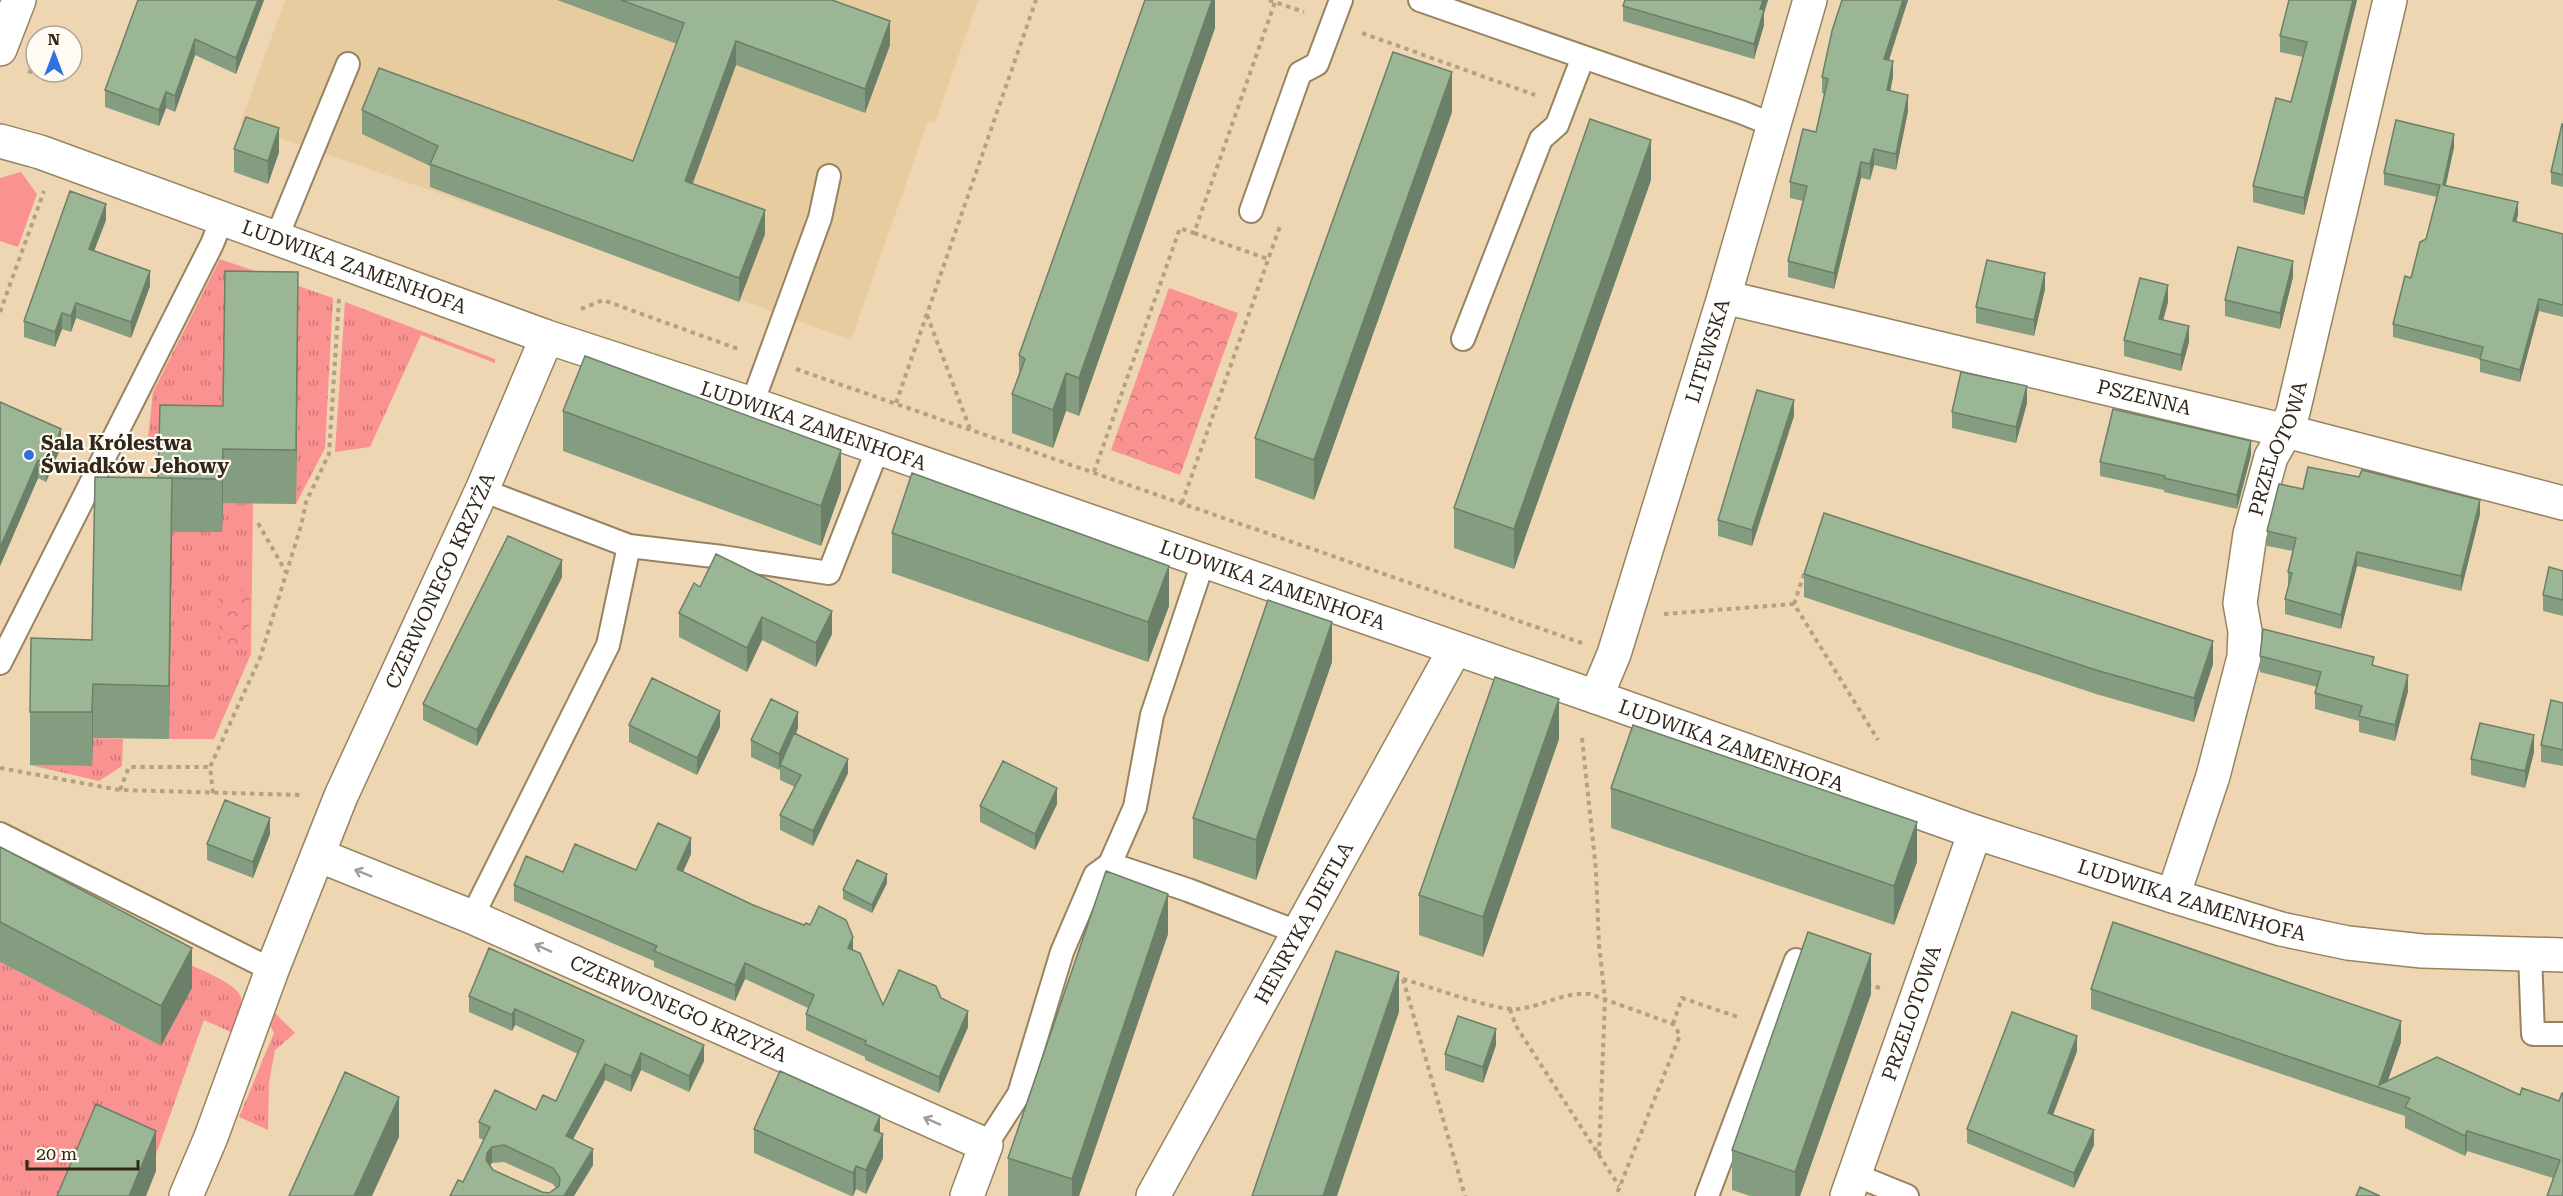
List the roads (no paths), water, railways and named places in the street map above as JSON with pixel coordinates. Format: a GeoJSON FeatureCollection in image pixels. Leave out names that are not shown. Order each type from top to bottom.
{"type":"FeatureCollection","features":[{"type":"Feature","properties":{"kind":"street"},"geometry":{"type":"LineString","coordinates":[[9,58],[19,0]]}},
{"type":"Feature","properties":{"kind":"street","name":"LITEWSKA"},"geometry":{"type":"LineString","coordinates":[[1596,697],[1614,654],[1724,297],[1810,0]]}},
{"type":"Feature","properties":{"kind":"street","name":"PRZELOTOWA"},"geometry":{"type":"LineString","coordinates":[[2173,896],[2213,776],[2244,657],[2246,631],[2240,603],[2250,534],[2271,457],[2286,431],[2293,412],[2390,0]]}},
{"type":"Feature","properties":{"kind":"street","name":"LUDWIKA ZAMENHOFA"},"geometry":{"type":"LineString","coordinates":[[0,141],[40,153],[547,337],[752,404],[1596,697],[1975,832],[2173,896],[2281,929],[2348,944],[2422,951],[2563,955]]}},
{"type":"Feature","properties":{"kind":"street","name":"PSZENNA"},"geometry":{"type":"LineString","coordinates":[[1724,297],[2286,431],[2563,503]]}},
{"type":"Feature","properties":{"kind":"street","name":"CZERWONEGO KRZYŻA"},"geometry":{"type":"LineString","coordinates":[[186,1196],[211,1137],[272,970],[341,796],[482,490],[547,337]]}},
{"type":"Feature","properties":{"kind":"street","name":"HENRYKA DIETLA"},"geometry":{"type":"LineString","coordinates":[[1153,1196],[1455,649]]}},
{"type":"Feature","properties":{"kind":"street","name":"PRZELOTOWA"},"geometry":{"type":"LineString","coordinates":[[1851,1186],[1975,832]]}},
{"type":"Feature","properties":{"kind":"street","name":"CZERWONEGO KRZYŻA"},"geometry":{"type":"LineString","coordinates":[[318,855],[472,917],[986,1145]]}},
{"type":"Feature","properties":{"kind":"street"},"geometry":{"type":"LineString","coordinates":[[967,1196],[986,1145]]}},
{"type":"Feature","properties":{"kind":"lane"},"geometry":{"type":"LineString","coordinates":[[1251,211],[1300,73],[1317,64],[1341,0]]}},
{"type":"Feature","properties":{"kind":"lane"},"geometry":{"type":"LineString","coordinates":[[1420,0],[1742,111],[1773,124]]}},
{"type":"Feature","properties":{"kind":"lane"},"geometry":{"type":"LineString","coordinates":[[1463,339],[1541,140],[1557,124],[1583,57]]}},
{"type":"Feature","properties":{"kind":"lane"},"geometry":{"type":"LineString","coordinates":[[276,239],[348,64]]}},
{"type":"Feature","properties":{"kind":"lane"},"geometry":{"type":"LineString","coordinates":[[752,404],[820,218],[830,176]]}},
{"type":"Feature","properties":{"kind":"lane"},"geometry":{"type":"LineString","coordinates":[[0,663],[212,244],[222,219]]}},
{"type":"Feature","properties":{"kind":"lane"},"geometry":{"type":"LineString","coordinates":[[482,490],[628,546],[829,573],[878,448]]}},
{"type":"Feature","properties":{"kind":"lane"},"geometry":{"type":"LineString","coordinates":[[472,917],[608,645],[628,546]]}},
{"type":"Feature","properties":{"kind":"lane"},"geometry":{"type":"LineString","coordinates":[[986,1145],[1019,1094],[1062,952],[1095,874],[1110,864],[1135,807],[1152,715],[1203,562]]}},
{"type":"Feature","properties":{"kind":"lane"},"geometry":{"type":"LineString","coordinates":[[0,834],[272,970]]}},
{"type":"Feature","properties":{"kind":"lane"},"geometry":{"type":"LineString","coordinates":[[1110,864],[1188,890],[1297,932]]}},
{"type":"Feature","properties":{"kind":"lane"},"geometry":{"type":"LineString","coordinates":[[2530,954],[2533,1034],[2563,1034]]}},
{"type":"Feature","properties":{"kind":"lane"},"geometry":{"type":"LineString","coordinates":[[1707,1196],[1796,960]]}},
{"type":"Feature","properties":{"kind":"lane"},"geometry":{"type":"LineString","coordinates":[[1851,1186],[1907,1196]]}},
{"type":"Feature","properties":{"kind":"place","name":"Sala Królestwa Świadków Jehowy"},"geometry":{"type":"Point","coordinates":[29,455]}}]}
